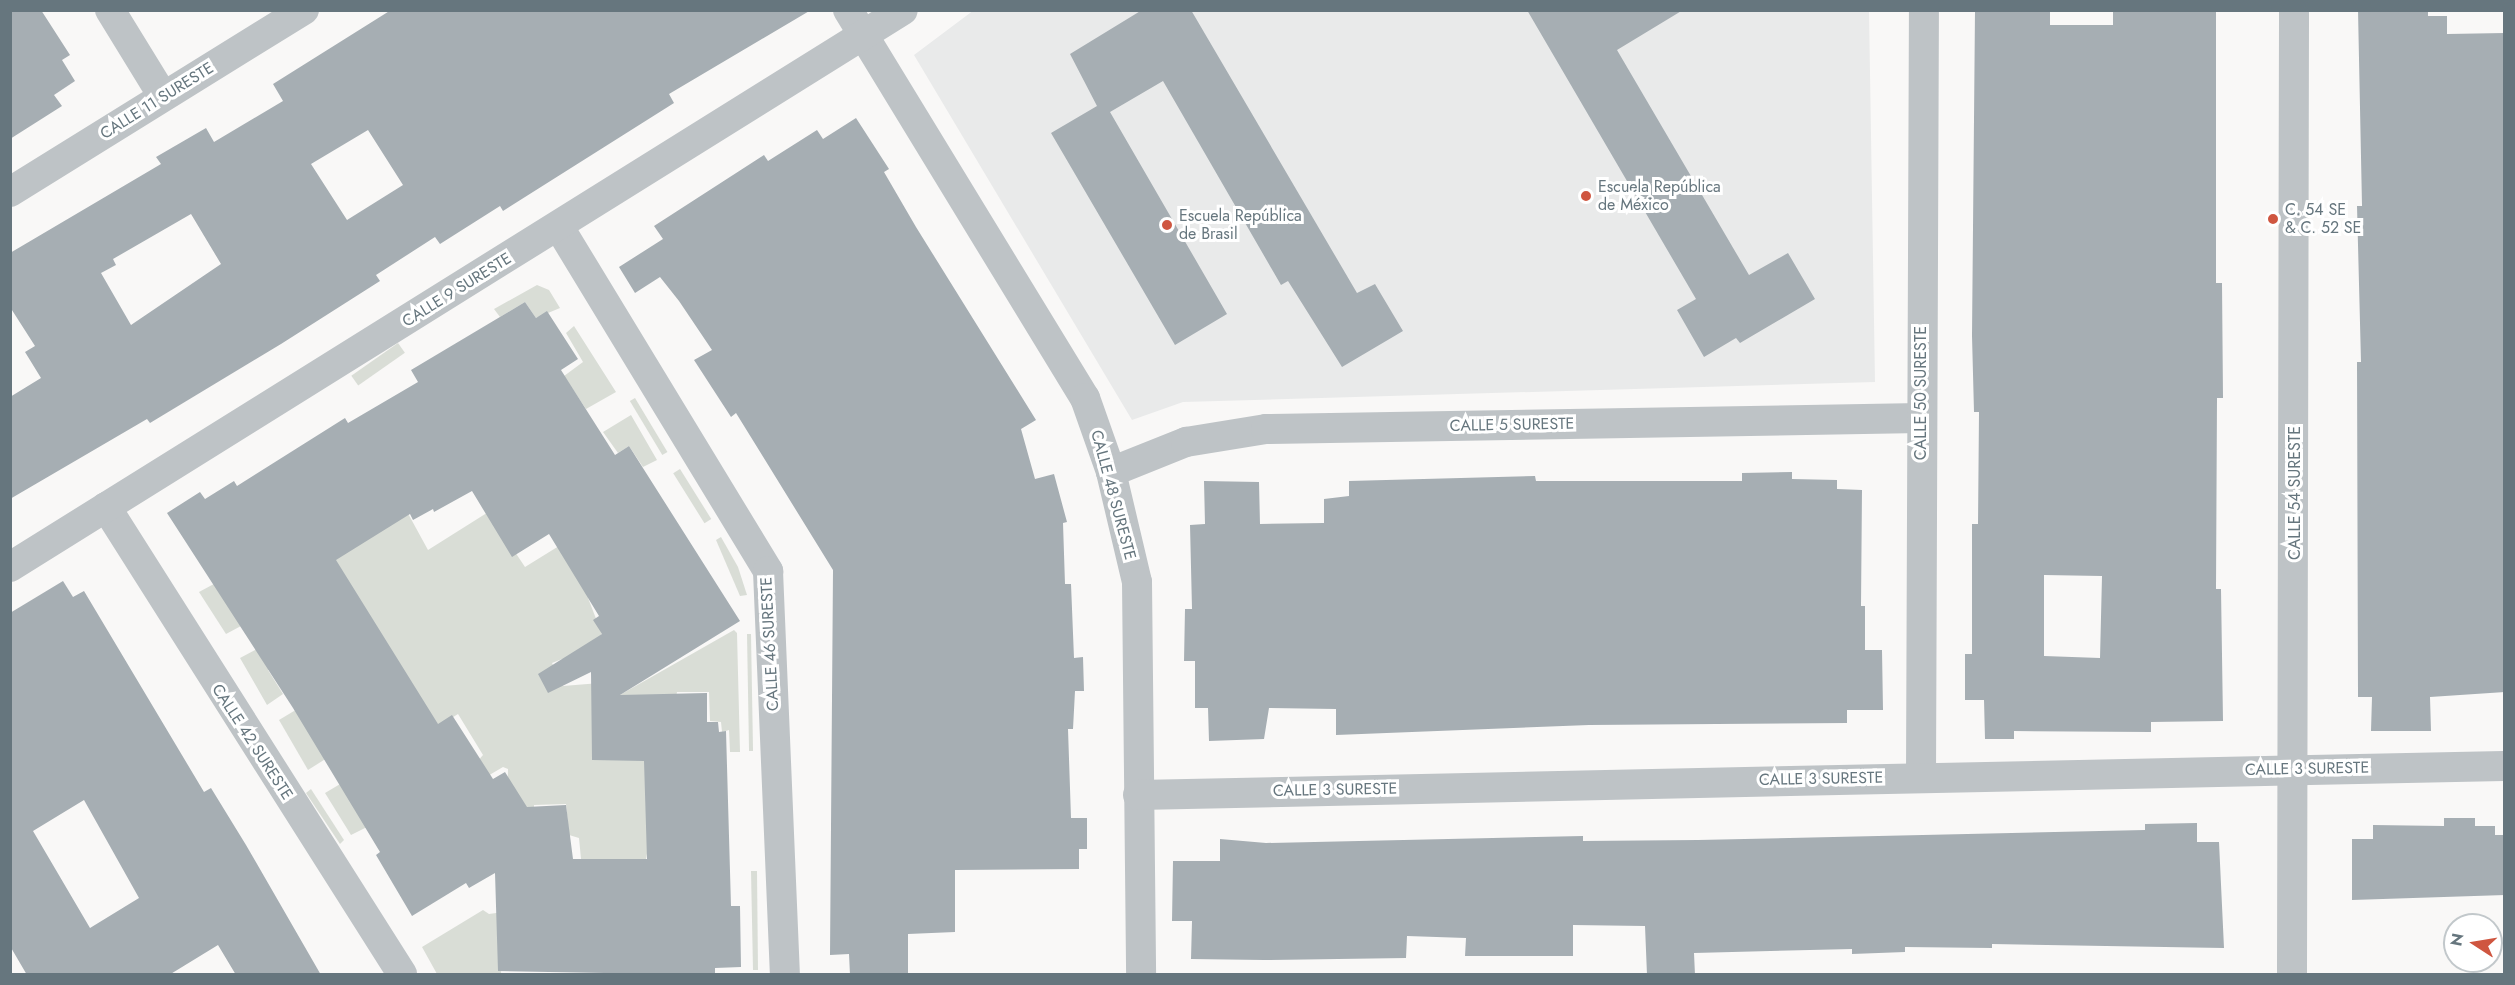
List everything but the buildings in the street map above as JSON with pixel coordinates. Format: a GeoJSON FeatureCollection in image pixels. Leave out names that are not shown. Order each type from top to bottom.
{"type":"FeatureCollection","features":[{"type":"Feature","properties":{"kind":"street"},"geometry":{"type":"LineString","coordinates":[[110,10],[164,96]]}},
{"type":"Feature","properties":{"kind":"street","name":"CALLE 11 SURESTE"},"geometry":{"type":"LineString","coordinates":[[10,192],[304,10]]}},
{"type":"Feature","properties":{"kind":"street","name":"CALLE 48 SURESTE"},"geometry":{"type":"LineString","coordinates":[[848,10],[1085,398],[1111,472],[1137,582],[1141,975]]}},
{"type":"Feature","properties":{"kind":"street","name":"CALLE 9 SURESTE"},"geometry":{"type":"LineString","coordinates":[[10,567],[864,38],[903,10]]}},
{"type":"Feature","properties":{"kind":"street","name":"CALLE 50 SURESTE"},"geometry":{"type":"LineString","coordinates":[[1922,776],[1921,418],[1924,10]]}},
{"type":"Feature","properties":{"kind":"street","name":"CALLE 54 SURESTE"},"geometry":{"type":"LineString","coordinates":[[2292,975],[2295,769],[2294,10]]}},
{"type":"Feature","properties":{"kind":"street","name":"CALLE 46 SURESTE"},"geometry":{"type":"LineString","coordinates":[[559,227],[768,571],[785,975]]}},
{"type":"Feature","properties":{"kind":"street","name":"CALLE 5 SURESTE"},"geometry":{"type":"LineString","coordinates":[[1111,472],[1186,442],[1266,429],[1921,418]]}},
{"type":"Feature","properties":{"kind":"street","name":"CALLE 42 SURESTE"},"geometry":{"type":"LineString","coordinates":[[106,507],[402,975]]}},
{"type":"Feature","properties":{"kind":"street","name":"CALLE 3 SURESTE"},"geometry":{"type":"LineString","coordinates":[[1138,795],[1922,776],[2505,766]]}},
{"type":"Feature","properties":{"kind":"shaded area","name":"Escuela República de México"},"geometry":{"type":"Polygon","coordinates":[[[974,10],[1869,11],[1875,382],[1183,402],[1132,420],[914,55],[974,10]]]}},
{"type":"Feature","properties":{"kind":"shaded area"},"geometry":{"type":"Polygon","coordinates":[[[537,285],[549,290],[560,308],[536,318],[525,302],[500,317],[494,309],[537,285]]]}},
{"type":"Feature","properties":{"kind":"shaded area"},"geometry":{"type":"Polygon","coordinates":[[[574,326],[616,392],[586,409],[564,376],[583,362],[566,333],[574,326]]]}},
{"type":"Feature","properties":{"kind":"shaded area"},"geometry":{"type":"Polygon","coordinates":[[[398,343],[405,353],[358,386],[351,376],[398,343]]]}},
{"type":"Feature","properties":{"kind":"shaded area"},"geometry":{"type":"Polygon","coordinates":[[[635,398],[667,452],[662,455],[630,401],[635,398]]]}},
{"type":"Feature","properties":{"kind":"shaded area"},"geometry":{"type":"Polygon","coordinates":[[[631,415],[657,460],[643,467],[629,446],[618,453],[603,432],[631,415]]]}},
{"type":"Feature","properties":{"kind":"shaded area"},"geometry":{"type":"Polygon","coordinates":[[[680,469],[711,519],[704,523],[673,473],[680,469]]]}},
{"type":"Feature","properties":{"kind":"shaded area"},"geometry":{"type":"Polygon","coordinates":[[[536,482],[505,537],[525,567],[588,528],[588,598],[602,634],[566,666],[562,659],[552,663],[563,686],[600,683],[611,700],[734,630],[737,633],[740,752],[730,752],[729,730],[722,732],[721,722],[710,721],[709,692],[677,692],[646,859],[581,859],[579,838],[569,835],[566,804],[534,805],[535,852],[506,853],[508,769],[503,767],[440,804],[483,755],[458,714],[390,757],[280,536],[399,497],[428,550],[536,482]],[[592,734],[592,760],[632,760],[592,734]]]}},
{"type":"Feature","properties":{"kind":"shaded area"},"geometry":{"type":"Polygon","coordinates":[[[721,537],[738,567],[747,595],[740,596],[716,540],[721,537]]]}},
{"type":"Feature","properties":{"kind":"shaded area"},"geometry":{"type":"Polygon","coordinates":[[[225,578],[241,626],[226,634],[199,592],[225,578]]]}},
{"type":"Feature","properties":{"kind":"shaded area"},"geometry":{"type":"Polygon","coordinates":[[[747,634],[751,634],[753,751],[749,751],[747,634]]]}},
{"type":"Feature","properties":{"kind":"shaded area"},"geometry":{"type":"Polygon","coordinates":[[[266,644],[277,664],[268,670],[283,694],[267,705],[240,658],[266,644]]]}},
{"type":"Feature","properties":{"kind":"shaded area"},"geometry":{"type":"Polygon","coordinates":[[[304,705],[327,758],[308,770],[279,720],[304,705]]]}},
{"type":"Feature","properties":{"kind":"shaded area"},"geometry":{"type":"Polygon","coordinates":[[[352,777],[367,827],[351,835],[325,793],[352,777]]]}},
{"type":"Feature","properties":{"kind":"shaded area"},"geometry":{"type":"Polygon","coordinates":[[[311,789],[344,840],[340,844],[306,793],[311,789]]]}},
{"type":"Feature","properties":{"kind":"shaded area"},"geometry":{"type":"Polygon","coordinates":[[[751,871],[757,871],[758,970],[753,970],[751,871]]]}},
{"type":"Feature","properties":{"kind":"shaded area"},"geometry":{"type":"Polygon","coordinates":[[[483,910],[489,914],[503,912],[501,974],[437,974],[422,947],[483,910]]]}},
{"type":"Feature","properties":{"kind":"place","name":"Escuela República de México"},"geometry":{"type":"Point","coordinates":[1586,196]}},
{"type":"Feature","properties":{"kind":"place","name":"C. 54 SE & C. 52 SE"},"geometry":{"type":"Point","coordinates":[2273,219]}},
{"type":"Feature","properties":{"kind":"place","name":"Escuela República de Brasil"},"geometry":{"type":"Point","coordinates":[1167,225]}}]}
